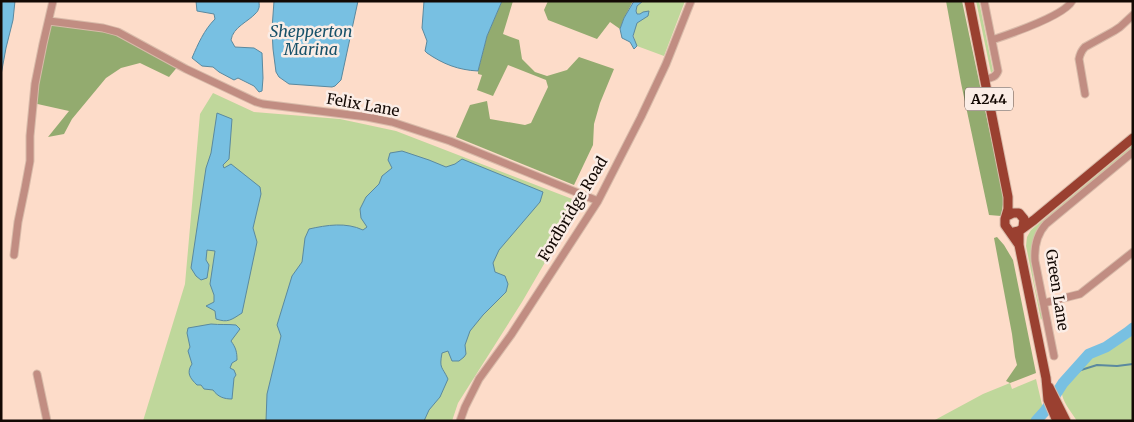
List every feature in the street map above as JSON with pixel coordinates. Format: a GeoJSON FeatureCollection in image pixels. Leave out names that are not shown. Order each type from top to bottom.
{"type":"FeatureCollection","features":[{"type":"Feature","properties":{"kind":"main road","name":"A244"},"geometry":{"type":"LineString","coordinates":[[969,1],[1008,196],[1007,216]]}},
{"type":"Feature","properties":{"kind":"main road"},"geometry":{"type":"LineString","coordinates":[[1017,229],[1034,220],[1133,138]]}},
{"type":"Feature","properties":{"kind":"main road","name":"A244"},"geometry":{"type":"LineString","coordinates":[[1008,196],[1020,214]]}},
{"type":"Feature","properties":{"kind":"main road"},"geometry":{"type":"LineString","coordinates":[[1017,229],[1005,224],[1007,216],[1012,213],[1031,216],[1041,214]]}},
{"type":"Feature","properties":{"kind":"main road"},"geometry":{"type":"LineString","coordinates":[[1020,214],[1024,219],[1017,229],[1019,245],[1047,384],[1052,401],[1064,420]]}},
{"type":"Feature","properties":{"kind":"street"},"geometry":{"type":"LineString","coordinates":[[14,256],[18,222],[30,162],[30,136],[36,84],[53,1]]}},
{"type":"Feature","properties":{"kind":"street","name":"Fordbridge Road"},"geometry":{"type":"LineString","coordinates":[[460,421],[464,407],[479,379],[511,335],[598,202],[666,64],[691,1]]}},
{"type":"Feature","properties":{"kind":"street"},"geometry":{"type":"LineString","coordinates":[[984,1],[998,71],[994,77],[986,79]]}},
{"type":"Feature","properties":{"kind":"street"},"geometry":{"type":"LineString","coordinates":[[992,40],[1017,32],[1062,12],[1070,6],[1072,1]]}},
{"type":"Feature","properties":{"kind":"street"},"geometry":{"type":"LineString","coordinates":[[1085,94],[1079,59],[1082,50],[1120,27],[1133,15]]}},
{"type":"Feature","properties":{"kind":"street","name":"Felix Lane"},"geometry":{"type":"LineString","coordinates":[[49,21],[103,28],[118,32],[186,69],[256,102],[392,122],[450,141],[598,202]]}},
{"type":"Feature","properties":{"kind":"street","name":"Green Lane"},"geometry":{"type":"LineString","coordinates":[[1054,356],[1035,256],[1035,246],[1039,233],[1046,224],[1133,152]]}},
{"type":"Feature","properties":{"kind":"street"},"geometry":{"type":"LineString","coordinates":[[1044,303],[1080,294],[1133,252]]}},
{"type":"Feature","properties":{"kind":"street"},"geometry":{"type":"LineString","coordinates":[[1036,328],[1048,325]]}},
{"type":"Feature","properties":{"kind":"street"},"geometry":{"type":"LineString","coordinates":[[37,374],[48,421]]}},
{"type":"Feature","properties":{"kind":"green space"},"geometry":{"type":"Polygon","coordinates":[[[502,1],[513,1],[503,34],[519,40],[522,59],[535,72],[547,76],[567,70],[579,57],[614,69],[600,103],[594,124],[593,145],[574,185],[456,137],[470,105],[487,101],[490,119],[525,125],[531,123],[548,87],[546,80],[508,65],[493,96],[477,90],[482,75],[478,74],[478,71],[487,36],[502,1]]]}},
{"type":"Feature","properties":{"kind":"green space"},"geometry":{"type":"Polygon","coordinates":[[[548,1],[632,1],[632,3],[620,29],[610,22],[597,39],[548,20],[544,10],[548,1]]]}},
{"type":"Feature","properties":{"kind":"green space"},"geometry":{"type":"Polygon","coordinates":[[[643,1],[685,1],[664,56],[637,46],[635,43],[635,28],[641,19],[640,14],[637,14],[636,11],[637,6],[643,1]]]}},
{"type":"Feature","properties":{"kind":"green space"},"geometry":{"type":"Polygon","coordinates":[[[946,1],[962,1],[1004,199],[1001,216],[989,215],[946,1]]]}},
{"type":"Feature","properties":{"kind":"green space"},"geometry":{"type":"Polygon","coordinates":[[[976,1],[979,1],[993,71],[991,73],[976,1]]]}},
{"type":"Feature","properties":{"kind":"green space"},"geometry":{"type":"Polygon","coordinates":[[[49,21],[103,28],[179,65],[169,77],[140,63],[121,68],[106,78],[72,119],[64,134],[48,137],[69,111],[33,103],[49,21]]]}},
{"type":"Feature","properties":{"kind":"green space"},"geometry":{"type":"Polygon","coordinates":[[[213,93],[254,112],[340,119],[396,131],[580,202],[522,302],[458,403],[452,421],[143,421],[185,284],[200,114],[213,93]]]}},
{"type":"Feature","properties":{"kind":"green space"},"geometry":{"type":"Polygon","coordinates":[[[1133,145],[1133,149],[1039,227],[1032,249],[1032,260],[1034,284],[1041,320],[1026,246],[1027,237],[1031,230],[1133,145]]]}},
{"type":"Feature","properties":{"kind":"green space"},"geometry":{"type":"Polygon","coordinates":[[[997,237],[1013,260],[1036,373],[1010,383],[1006,381],[1017,365],[994,238],[997,237]]]}},
{"type":"Feature","properties":{"kind":"green space"},"geometry":{"type":"Polygon","coordinates":[[[1133,328],[1133,421],[1077,421],[1063,398],[1063,383],[1089,354],[1106,347],[1133,328]]]}},
{"type":"Feature","properties":{"kind":"green space"},"geometry":{"type":"Polygon","coordinates":[[[1036,379],[1043,409],[1034,421],[933,421],[983,394],[1010,383],[1012,389],[1036,379]]]}},
{"type":"Feature","properties":{"kind":"water"},"geometry":{"type":"Polygon","coordinates":[[[1,1],[15,1],[13,20],[1,75],[1,1]]]}},
{"type":"Feature","properties":{"kind":"water"},"geometry":{"type":"Polygon","coordinates":[[[196,1],[259,1],[257,12],[238,28],[232,35],[231,40],[235,47],[254,48],[262,53],[262,91],[259,92],[254,86],[238,78],[234,80],[213,67],[202,66],[192,58],[204,32],[215,19],[214,14],[197,11],[196,1]]]}},
{"type":"Feature","properties":{"kind":"water","name":"Shepperton Marina"},"geometry":{"type":"Polygon","coordinates":[[[274,1],[358,1],[341,80],[335,86],[289,84],[279,77],[276,72],[273,49],[274,1]]]}},
{"type":"Feature","properties":{"kind":"water"},"geometry":{"type":"Polygon","coordinates":[[[424,1],[502,1],[487,36],[478,71],[451,66],[425,51],[427,41],[422,28],[424,1]]]}},
{"type":"Feature","properties":{"kind":"water"},"geometry":{"type":"Polygon","coordinates":[[[634,1],[643,1],[637,6],[637,14],[649,11],[648,16],[637,23],[633,36],[637,46],[634,49],[630,42],[622,38],[620,29],[634,1]]]}},
{"type":"Feature","properties":{"kind":"water"},"geometry":{"type":"Polygon","coordinates":[[[217,113],[232,119],[229,159],[223,165],[224,168],[231,164],[260,187],[261,194],[253,228],[257,242],[242,313],[227,321],[216,319],[215,311],[206,306],[214,302],[214,295],[210,284],[215,251],[207,250],[206,260],[209,265],[207,278],[201,280],[191,268],[206,168],[211,153],[217,113]]]}},
{"type":"Feature","properties":{"kind":"water"},"geometry":{"type":"Polygon","coordinates":[[[402,151],[446,167],[462,159],[543,192],[540,202],[499,250],[493,263],[495,272],[505,276],[508,284],[506,292],[470,331],[465,345],[466,354],[464,357],[459,361],[452,361],[448,351],[442,353],[441,365],[448,379],[440,397],[429,410],[424,421],[266,421],[267,394],[281,336],[277,325],[292,276],[302,262],[305,238],[309,229],[336,225],[357,227],[363,230],[367,227],[361,218],[360,209],[366,197],[379,184],[382,176],[392,168],[388,160],[390,153],[402,151]]]}},
{"type":"Feature","properties":{"kind":"water"},"geometry":{"type":"Polygon","coordinates":[[[211,324],[236,325],[240,329],[231,341],[236,350],[237,360],[232,363],[230,368],[234,370],[236,375],[232,399],[221,397],[213,390],[204,389],[201,385],[197,385],[190,375],[189,370],[192,364],[188,351],[190,347],[187,333],[188,328],[211,324]]]}},
{"type":"Feature","properties":{"kind":"waterway"},"geometry":{"type":"LineString","coordinates":[[1036,421],[1045,411],[1063,383],[1089,354],[1106,347],[1133,328]]}},
{"type":"Feature","properties":{"kind":"waterway"},"geometry":{"type":"LineString","coordinates":[[1063,383],[1081,370],[1097,365],[1117,366],[1133,364]]}}]}
